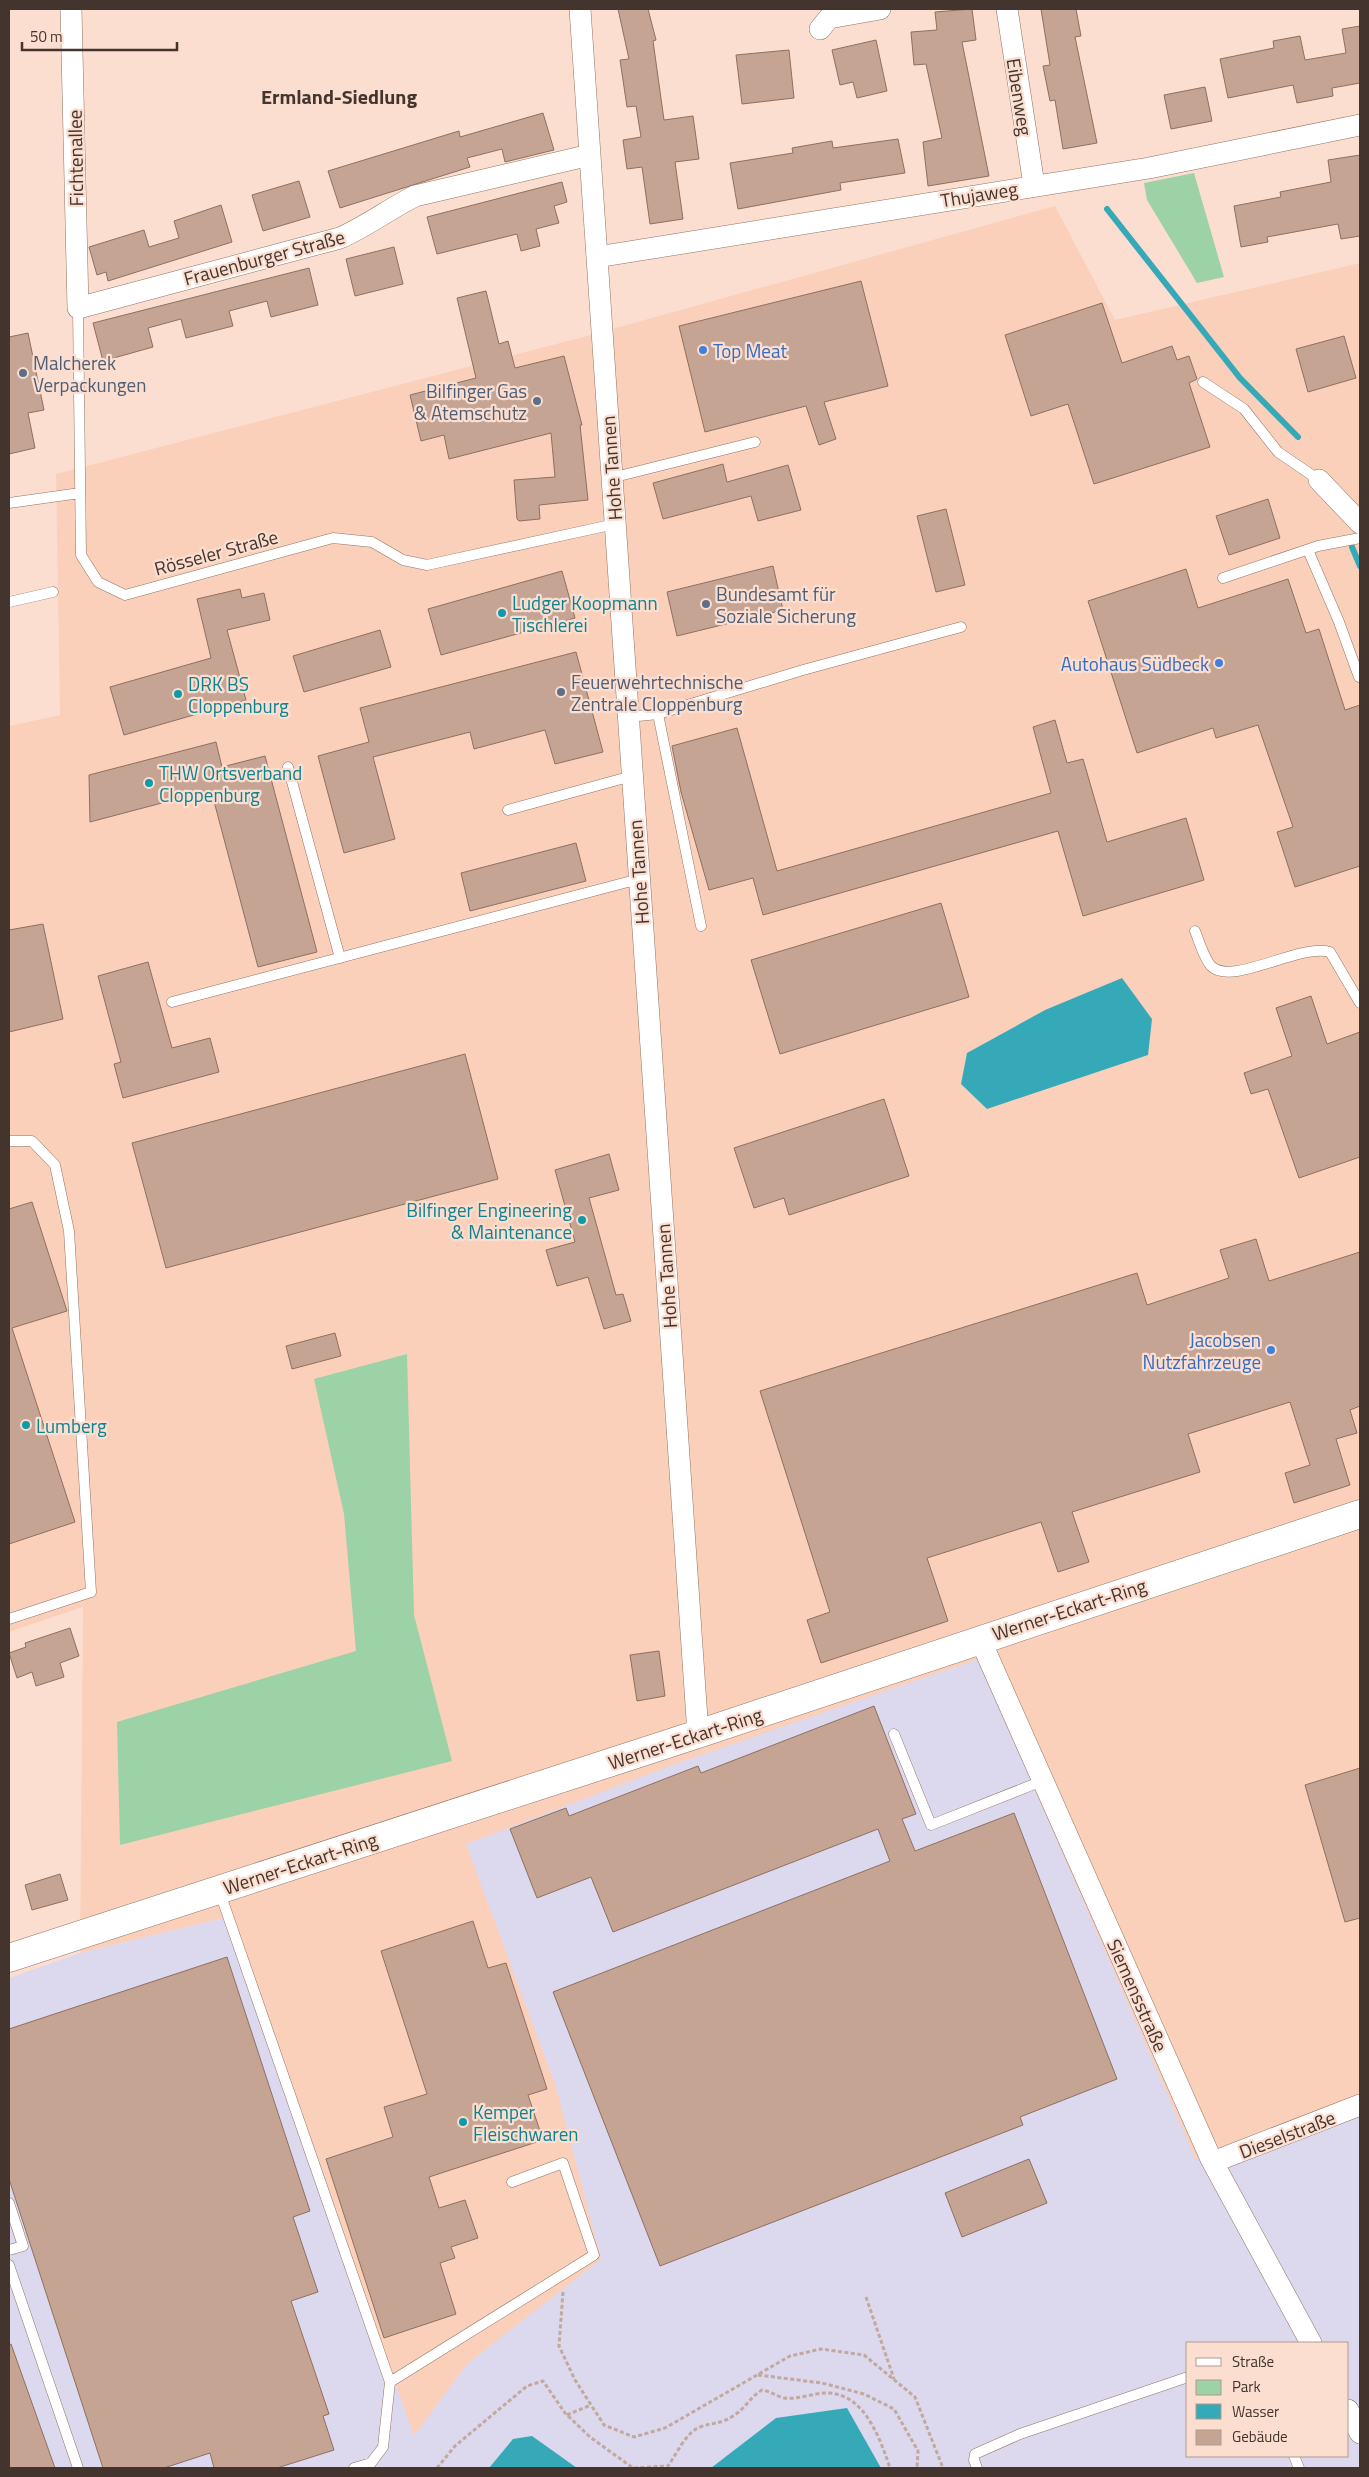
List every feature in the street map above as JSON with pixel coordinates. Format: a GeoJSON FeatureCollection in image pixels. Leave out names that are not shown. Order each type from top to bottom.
{"type":"FeatureCollection","features":[{"type":"Feature","properties":{"kind":"street","name":"Fichtenallee"},"geometry":{"type":"LineString","coordinates":[[71,9],[78,308]]}},
{"type":"Feature","properties":{"kind":"street","name":"Hohe Tannen"},"geometry":{"type":"LineString","coordinates":[[580,9],[698,1734]]}},
{"type":"Feature","properties":{"kind":"street"},"geometry":{"type":"LineString","coordinates":[[820,29],[829,18],[880,9]]}},
{"type":"Feature","properties":{"kind":"street","name":"Eibenweg"},"geometry":{"type":"LineString","coordinates":[[1007,9],[1034,185]]}},
{"type":"Feature","properties":{"kind":"street","name":"Thujaweg"},"geometry":{"type":"LineString","coordinates":[[597,257],[1034,185],[1149,168],[1360,125]]}},
{"type":"Feature","properties":{"kind":"street","name":"Frauenburger Straße"},"geometry":{"type":"LineString","coordinates":[[78,308],[340,238],[364,228],[389,209],[415,196],[590,155]]}},
{"type":"Feature","properties":{"kind":"street"},"geometry":{"type":"LineString","coordinates":[[1319,480],[1360,523]]}},
{"type":"Feature","properties":{"kind":"street","name":"Werner-Eckart-Ring"},"geometry":{"type":"LineString","coordinates":[[9,1958],[698,1734],[1360,1514]]}},
{"type":"Feature","properties":{"kind":"street","name":"Siemensstraße"},"geometry":{"type":"LineString","coordinates":[[980,1639],[1213,2162],[1311,2342]]}},
{"type":"Feature","properties":{"kind":"street","name":"Dieselstraße"},"geometry":{"type":"LineString","coordinates":[[1213,2162],[1360,2105]]}},
{"type":"Feature","properties":{"kind":"street"},"geometry":{"type":"LineString","coordinates":[[1349,2412],[1360,2433]]}},
{"type":"Feature","properties":{"kind":"lane","name":"Rösseler Straße"},"geometry":{"type":"LineString","coordinates":[[78,308],[82,555],[98,582],[124,595],[333,538],[372,542],[403,560],[427,565],[615,524]]}},
{"type":"Feature","properties":{"kind":"lane"},"geometry":{"type":"LineString","coordinates":[[1203,382],[1244,409],[1278,452],[1319,480]]}},
{"type":"Feature","properties":{"kind":"lane"},"geometry":{"type":"LineString","coordinates":[[611,478],[756,442]]}},
{"type":"Feature","properties":{"kind":"lane"},"geometry":{"type":"LineString","coordinates":[[9,503],[80,493]]}},
{"type":"Feature","properties":{"kind":"lane"},"geometry":{"type":"LineString","coordinates":[[1223,578],[1308,550],[1360,538]]}},
{"type":"Feature","properties":{"kind":"lane"},"geometry":{"type":"LineString","coordinates":[[1308,550],[1339,622],[1359,677]]}},
{"type":"Feature","properties":{"kind":"lane"},"geometry":{"type":"LineString","coordinates":[[9,602],[53,592]]}},
{"type":"Feature","properties":{"kind":"lane"},"geometry":{"type":"LineString","coordinates":[[628,716],[658,714],[803,670],[961,627]]}},
{"type":"Feature","properties":{"kind":"lane"},"geometry":{"type":"LineString","coordinates":[[658,714],[701,926]]}},
{"type":"Feature","properties":{"kind":"lane"},"geometry":{"type":"LineString","coordinates":[[288,767],[340,958]]}},
{"type":"Feature","properties":{"kind":"lane"},"geometry":{"type":"LineString","coordinates":[[508,810],[632,776]]}},
{"type":"Feature","properties":{"kind":"lane"},"geometry":{"type":"LineString","coordinates":[[172,1002],[639,879]]}},
{"type":"Feature","properties":{"kind":"lane"},"geometry":{"type":"LineString","coordinates":[[1195,931],[1211,966],[1223,972],[1248,969],[1282,956],[1320,949],[1330,952],[1360,1003]]}},
{"type":"Feature","properties":{"kind":"lane"},"geometry":{"type":"LineString","coordinates":[[9,1141],[32,1141],[55,1165],[69,1231],[91,1592],[9,1620]]}},
{"type":"Feature","properties":{"kind":"lane"},"geometry":{"type":"LineString","coordinates":[[894,1734],[931,1825],[1042,1781]]}},
{"type":"Feature","properties":{"kind":"lane"},"geometry":{"type":"LineString","coordinates":[[218,1890],[390,2382],[382,2447],[371,2463],[354,2468]]}},
{"type":"Feature","properties":{"kind":"lane"},"geometry":{"type":"LineString","coordinates":[[390,2382],[594,2255],[563,2163],[512,2182]]}},
{"type":"Feature","properties":{"kind":"lane"},"geometry":{"type":"LineString","coordinates":[[9,2203],[23,2246],[9,2250]]}},
{"type":"Feature","properties":{"kind":"lane"},"geometry":{"type":"LineString","coordinates":[[9,2264],[78,2468]]}},
{"type":"Feature","properties":{"kind":"lane"},"geometry":{"type":"LineString","coordinates":[[977,2468],[974,2460],[975,2454],[1020,2434],[1186,2378]]}},
{"type":"Feature","properties":{"kind":"path"},"geometry":{"type":"LineString","coordinates":[[565,2274],[559,2346],[604,2425],[634,2437],[665,2428],[790,2356],[821,2348],[864,2355],[915,2397],[943,2468]]}},
{"type":"Feature","properties":{"kind":"path"},"geometry":{"type":"LineString","coordinates":[[866,2297],[894,2380]]}},
{"type":"Feature","properties":{"kind":"path"},"geometry":{"type":"LineString","coordinates":[[758,2375],[822,2383],[864,2394],[894,2409],[918,2451],[917,2468]]}},
{"type":"Feature","properties":{"kind":"path"},"geometry":{"type":"LineString","coordinates":[[437,2468],[455,2446],[527,2386],[543,2381],[567,2415],[590,2437],[634,2468],[668,2466],[691,2432],[700,2426],[719,2424],[732,2417],[745,2408],[755,2394],[762,2390],[784,2398],[827,2393],[845,2396],[856,2403],[871,2425],[890,2468]]}},
{"type":"Feature","properties":{"kind":"path"},"geometry":{"type":"LineString","coordinates":[[567,2415],[591,2405]]}},
{"type":"Feature","properties":{"kind":"shaded area"},"geometry":{"type":"Polygon","coordinates":[[[1055,206],[1115,320],[1360,263],[1360,2468],[392,2468],[232,1916],[80,1953],[83,1607],[9,1632],[9,726],[60,715],[56,474],[587,336],[1055,206]]]}},
{"type":"Feature","properties":{"kind":"shaded area"},"geometry":{"type":"Polygon","coordinates":[[[978,1659],[1196,2160],[1218,2158],[1360,2109],[1360,2468],[9,2468],[9,1978],[80,1953],[232,1916],[414,2436],[467,2364],[601,2259],[556,2087],[466,1844],[675,1764],[978,1659]]]}},
{"type":"Feature","properties":{"kind":"green space"},"geometry":{"type":"Polygon","coordinates":[[[1194,173],[1224,277],[1197,283],[1147,200],[1144,183],[1194,173]]]}},
{"type":"Feature","properties":{"kind":"green space"},"geometry":{"type":"Polygon","coordinates":[[[407,1354],[414,1615],[452,1761],[120,1845],[117,1722],[356,1651],[344,1514],[314,1379],[407,1354]]]}},
{"type":"Feature","properties":{"kind":"water"},"geometry":{"type":"Polygon","coordinates":[[[1122,978],[1152,1019],[1148,1055],[987,1109],[961,1084],[967,1053],[1045,1010],[1122,978]]]}},
{"type":"Feature","properties":{"kind":"water"},"geometry":{"type":"Polygon","coordinates":[[[847,2408],[881,2468],[711,2468],[776,2418],[847,2408]]]}},
{"type":"Feature","properties":{"kind":"water"},"geometry":{"type":"Polygon","coordinates":[[[532,2436],[577,2468],[489,2468],[513,2439],[532,2436]]]}},
{"type":"Feature","properties":{"kind":"building"},"geometry":{"type":"Polygon","coordinates":[[[618,9],[648,9],[656,40],[653,41],[664,120],[693,116],[699,159],[675,162],[683,219],[650,224],[642,167],[627,169],[623,140],[641,137],[636,106],[627,107],[620,60],[629,59],[618,9]]]}},
{"type":"Feature","properties":{"kind":"building"},"geometry":{"type":"Polygon","coordinates":[[[972,9],[976,40],[962,42],[989,176],[928,186],[923,142],[942,138],[926,64],[914,65],[911,32],[937,30],[935,12],[972,9]]]}},
{"type":"Feature","properties":{"kind":"building"},"geometry":{"type":"Polygon","coordinates":[[[1041,9],[1076,9],[1081,36],[1075,37],[1097,143],[1063,149],[1055,100],[1050,101],[1043,66],[1050,65],[1041,9]]]}},
{"type":"Feature","properties":{"kind":"building"},"geometry":{"type":"Polygon","coordinates":[[[1360,26],[1360,83],[1332,88],[1333,96],[1297,103],[1293,85],[1228,98],[1220,59],[1274,48],[1273,41],[1300,36],[1305,60],[1346,53],[1342,29],[1360,26]]]}},
{"type":"Feature","properties":{"kind":"building"},"geometry":{"type":"Polygon","coordinates":[[[876,40],[887,91],[857,98],[853,82],[840,85],[832,50],[876,40]]]}},
{"type":"Feature","properties":{"kind":"building"},"geometry":{"type":"Polygon","coordinates":[[[789,50],[794,98],[742,104],[736,55],[789,50]]]}},
{"type":"Feature","properties":{"kind":"building"},"geometry":{"type":"Polygon","coordinates":[[[1205,87],[1212,121],[1171,129],[1164,95],[1205,87]]]}},
{"type":"Feature","properties":{"kind":"building"},"geometry":{"type":"Polygon","coordinates":[[[543,113],[554,150],[505,162],[502,149],[467,158],[470,167],[340,208],[328,171],[459,131],[460,137],[543,113]]]}},
{"type":"Feature","properties":{"kind":"building"},"geometry":{"type":"Polygon","coordinates":[[[898,139],[905,173],[840,183],[841,190],[738,209],[730,163],[793,153],[792,148],[832,141],[833,148],[898,139]]]}},
{"type":"Feature","properties":{"kind":"building"},"geometry":{"type":"Polygon","coordinates":[[[1360,155],[1360,236],[1341,239],[1338,224],[1267,237],[1268,242],[1241,247],[1234,206],[1281,197],[1280,192],[1331,182],[1328,160],[1360,155]]]}},
{"type":"Feature","properties":{"kind":"building"},"geometry":{"type":"Polygon","coordinates":[[[299,181],[310,217],[263,231],[252,195],[299,181]]]}},
{"type":"Feature","properties":{"kind":"building"},"geometry":{"type":"Polygon","coordinates":[[[562,182],[567,202],[554,206],[559,223],[536,229],[540,246],[521,251],[517,234],[437,254],[427,217],[562,182]]]}},
{"type":"Feature","properties":{"kind":"building"},"geometry":{"type":"Polygon","coordinates":[[[221,205],[232,242],[108,281],[106,272],[97,275],[89,247],[144,230],[149,247],[179,238],[174,221],[221,205]]]}},
{"type":"Feature","properties":{"kind":"building"},"geometry":{"type":"Polygon","coordinates":[[[394,247],[403,284],[355,296],[346,259],[394,247]]]}},
{"type":"Feature","properties":{"kind":"building"},"geometry":{"type":"Polygon","coordinates":[[[309,268],[318,305],[271,317],[267,301],[229,311],[233,326],[186,338],[181,319],[148,328],[153,347],[103,361],[93,323],[309,268]]]}},
{"type":"Feature","properties":{"kind":"building"},"geometry":{"type":"Polygon","coordinates":[[[861,281],[888,386],[824,402],[836,439],[819,445],[806,406],[705,432],[679,326],[861,281]]]}},
{"type":"Feature","properties":{"kind":"building"},"geometry":{"type":"Polygon","coordinates":[[[486,291],[499,344],[508,341],[515,368],[564,356],[582,425],[580,425],[588,500],[539,505],[540,519],[519,521],[517,519],[514,480],[555,477],[551,433],[449,459],[444,435],[421,441],[410,395],[476,378],[457,298],[486,291]]]}},
{"type":"Feature","properties":{"kind":"building"},"geometry":{"type":"Polygon","coordinates":[[[1102,303],[1122,363],[1172,346],[1177,360],[1189,356],[1197,379],[1189,383],[1210,447],[1094,484],[1068,404],[1031,416],[1005,335],[1102,303]]]}},
{"type":"Feature","properties":{"kind":"building","name":"Malcherek Verpackungen"},"geometry":{"type":"Polygon","coordinates":[[[28,333],[44,410],[28,413],[35,448],[9,454],[9,337],[28,333]]]}},
{"type":"Feature","properties":{"kind":"building"},"geometry":{"type":"Polygon","coordinates":[[[1344,336],[1356,378],[1308,392],[1296,349],[1344,336]]]}},
{"type":"Feature","properties":{"kind":"building"},"geometry":{"type":"Polygon","coordinates":[[[723,464],[727,482],[788,465],[801,510],[758,521],[751,496],[663,519],[653,483],[723,464]]]}},
{"type":"Feature","properties":{"kind":"building"},"geometry":{"type":"Polygon","coordinates":[[[1268,499],[1280,538],[1229,555],[1216,516],[1268,499]]]}},
{"type":"Feature","properties":{"kind":"building"},"geometry":{"type":"Polygon","coordinates":[[[946,509],[965,585],[936,592],[917,516],[946,509]]]}},
{"type":"Feature","properties":{"kind":"building"},"geometry":{"type":"Polygon","coordinates":[[[773,566],[783,610],[677,636],[667,592],[773,566]]]}},
{"type":"Feature","properties":{"kind":"building","name":"Autohaus Südbeck"},"geometry":{"type":"Polygon","coordinates":[[[1186,569],[1198,608],[1288,579],[1306,633],[1319,629],[1345,710],[1360,705],[1360,866],[1295,887],[1277,832],[1293,827],[1258,725],[1216,738],[1213,728],[1137,753],[1088,601],[1186,569]]]}},
{"type":"Feature","properties":{"kind":"building","name":"Ludger Koopmann Tischlerei"},"geometry":{"type":"Polygon","coordinates":[[[562,571],[575,618],[441,655],[428,609],[562,571]]]}},
{"type":"Feature","properties":{"kind":"building","name":"DRK BS Cloppenburg"},"geometry":{"type":"Polygon","coordinates":[[[240,589],[242,598],[264,593],[270,620],[227,630],[246,700],[124,735],[110,687],[211,658],[197,599],[240,589]]]}},
{"type":"Feature","properties":{"kind":"building"},"geometry":{"type":"Polygon","coordinates":[[[380,630],[391,667],[304,692],[293,656],[380,630]]]}},
{"type":"Feature","properties":{"kind":"building"},"geometry":{"type":"Polygon","coordinates":[[[576,652],[603,752],[555,764],[545,730],[474,749],[470,732],[373,757],[395,839],[344,853],[318,756],[369,742],[360,708],[576,652]]]}},
{"type":"Feature","properties":{"kind":"building"},"geometry":{"type":"Polygon","coordinates":[[[1055,720],[1067,763],[1083,759],[1107,842],[1186,818],[1204,880],[1083,916],[1058,831],[763,915],[753,878],[709,890],[681,792],[672,746],[737,728],[777,871],[1051,793],[1033,727],[1055,720]]]}},
{"type":"Feature","properties":{"kind":"building"},"geometry":{"type":"Polygon","coordinates":[[[216,742],[222,767],[265,756],[317,952],[258,967],[211,790],[90,822],[89,775],[216,742]]]}},
{"type":"Feature","properties":{"kind":"building"},"geometry":{"type":"Polygon","coordinates":[[[576,843],[586,881],[470,911],[461,873],[576,843]]]}},
{"type":"Feature","properties":{"kind":"building"},"geometry":{"type":"Polygon","coordinates":[[[941,903],[969,997],[780,1054],[751,960],[941,903]]]}},
{"type":"Feature","properties":{"kind":"building"},"geometry":{"type":"Polygon","coordinates":[[[43,924],[63,1019],[9,1032],[9,930],[43,924]]]}},
{"type":"Feature","properties":{"kind":"building"},"geometry":{"type":"Polygon","coordinates":[[[148,962],[172,1048],[210,1038],[219,1072],[123,1098],[114,1064],[121,1062],[98,976],[148,962]]]}},
{"type":"Feature","properties":{"kind":"building"},"geometry":{"type":"Polygon","coordinates":[[[1311,996],[1327,1044],[1360,1032],[1360,1157],[1299,1178],[1268,1089],[1251,1094],[1244,1073],[1292,1056],[1276,1008],[1311,996]]]}},
{"type":"Feature","properties":{"kind":"building"},"geometry":{"type":"Polygon","coordinates":[[[465,1054],[498,1179],[166,1268],[132,1143],[465,1054]]]}},
{"type":"Feature","properties":{"kind":"building"},"geometry":{"type":"Polygon","coordinates":[[[884,1099],[909,1176],[789,1215],[784,1198],[754,1208],[734,1148],[884,1099]]]}},
{"type":"Feature","properties":{"kind":"building","name":"Bilfinger Engineering & Maintenance"},"geometry":{"type":"Polygon","coordinates":[[[609,1154],[619,1190],[589,1198],[616,1295],[623,1294],[631,1321],[604,1329],[588,1277],[557,1286],[546,1250],[575,1242],[555,1170],[609,1154]]]}},
{"type":"Feature","properties":{"kind":"building","name":"Lumberg"},"geometry":{"type":"Polygon","coordinates":[[[32,1202],[67,1311],[12,1328],[75,1522],[9,1544],[9,1209],[32,1202]]]}},
{"type":"Feature","properties":{"kind":"building"},"geometry":{"type":"Polygon","coordinates":[[[1256,1239],[1269,1281],[1360,1252],[1360,1406],[1350,1410],[1357,1433],[1336,1439],[1350,1485],[1294,1503],[1285,1473],[1310,1465],[1290,1402],[1188,1434],[1200,1472],[1072,1512],[1089,1562],[1058,1572],[1041,1522],[927,1558],[948,1621],[821,1663],[807,1620],[830,1612],[760,1391],[1137,1273],[1147,1305],[1229,1278],[1220,1250],[1256,1239]]]}},
{"type":"Feature","properties":{"kind":"building"},"geometry":{"type":"Polygon","coordinates":[[[335,1333],[341,1356],[292,1369],[286,1346],[335,1333]]]}},
{"type":"Feature","properties":{"kind":"building"},"geometry":{"type":"Polygon","coordinates":[[[70,1628],[79,1656],[60,1663],[64,1677],[36,1686],[32,1672],[17,1678],[9,1653],[26,1647],[25,1643],[70,1628]]]}},
{"type":"Feature","properties":{"kind":"building"},"geometry":{"type":"Polygon","coordinates":[[[659,1651],[665,1696],[637,1701],[630,1655],[659,1651]]]}},
{"type":"Feature","properties":{"kind":"building"},"geometry":{"type":"Polygon","coordinates":[[[874,1706],[916,1814],[902,1819],[915,1851],[1014,1813],[1117,2079],[1020,2117],[1023,2125],[660,2266],[553,1992],[890,1861],[878,1829],[613,1932],[591,1877],[537,1898],[510,1829],[566,1808],[569,1816],[698,1766],[701,1773],[874,1706]]]}},
{"type":"Feature","properties":{"kind":"building"},"geometry":{"type":"Polygon","coordinates":[[[1360,1768],[1360,1918],[1345,1922],[1305,1785],[1360,1768]]]}},
{"type":"Feature","properties":{"kind":"building"},"geometry":{"type":"Polygon","coordinates":[[[60,1874],[68,1900],[32,1910],[25,1885],[60,1874]]]}},
{"type":"Feature","properties":{"kind":"building","name":"Kemper Fleischwaren"},"geometry":{"type":"Polygon","coordinates":[[[473,1921],[488,1968],[506,1963],[547,2089],[528,2095],[543,2140],[429,2177],[439,2208],[465,2200],[478,2238],[451,2247],[455,2258],[440,2263],[456,2314],[384,2338],[326,2159],[393,2137],[384,2107],[427,2094],[381,1951],[473,1921]]]}},
{"type":"Feature","properties":{"kind":"building"},"geometry":{"type":"Polygon","coordinates":[[[227,1957],[310,2211],[293,2217],[318,2292],[291,2301],[329,2414],[323,2416],[334,2450],[277,2468],[214,2468],[210,2453],[164,2468],[103,2468],[9,2179],[9,2029],[227,1957]]]}},
{"type":"Feature","properties":{"kind":"building"},"geometry":{"type":"Polygon","coordinates":[[[1029,2159],[1047,2203],[962,2237],[945,2193],[1029,2159]]]}},
{"type":"Feature","properties":{"kind":"building"},"geometry":{"type":"Polygon","coordinates":[[[11,2344],[55,2468],[9,2468],[9,2345],[11,2344]]]}},
{"type":"Feature","properties":{"kind":"waterway"},"geometry":{"type":"LineString","coordinates":[[1107,209],[1240,378],[1298,437]]}},
{"type":"Feature","properties":{"kind":"waterway"},"geometry":{"type":"LineString","coordinates":[[1352,547],[1360,566]]}},
{"type":"Feature","properties":{"kind":"place","name":"Top Meat"},"geometry":{"type":"Point","coordinates":[703,350]}},
{"type":"Feature","properties":{"kind":"place","name":"Malcherek Verpackungen"},"geometry":{"type":"Point","coordinates":[23,373]}},
{"type":"Feature","properties":{"kind":"place","name":"Bilfinger Gas & Atemschutz"},"geometry":{"type":"Point","coordinates":[537,401]}},
{"type":"Feature","properties":{"kind":"place","name":"Bundesamt für Soziale Sicherung"},"geometry":{"type":"Point","coordinates":[706,604]}},
{"type":"Feature","properties":{"kind":"place","name":"Ludger Koopmann Tischlerei"},"geometry":{"type":"Point","coordinates":[502,613]}},
{"type":"Feature","properties":{"kind":"place","name":"Autohaus Südbeck"},"geometry":{"type":"Point","coordinates":[1219,663]}},
{"type":"Feature","properties":{"kind":"place","name":"Feuerwehrtechnische Zentrale Cloppenburg"},"geometry":{"type":"Point","coordinates":[561,692]}},
{"type":"Feature","properties":{"kind":"place","name":"DRK BS Cloppenburg"},"geometry":{"type":"Point","coordinates":[178,694]}},
{"type":"Feature","properties":{"kind":"place","name":"THW Ortsverband Cloppenburg"},"geometry":{"type":"Point","coordinates":[149,783]}},
{"type":"Feature","properties":{"kind":"place","name":"Bilfinger Engineering & Maintenance"},"geometry":{"type":"Point","coordinates":[582,1220]}},
{"type":"Feature","properties":{"kind":"place","name":"Jacobsen Nutzfahrzeuge"},"geometry":{"type":"Point","coordinates":[1271,1350]}},
{"type":"Feature","properties":{"kind":"place","name":"Lumberg"},"geometry":{"type":"Point","coordinates":[26,1425]}},
{"type":"Feature","properties":{"kind":"place","name":"Kemper Fleischwaren"},"geometry":{"type":"Point","coordinates":[463,2122]}},
{"type":"Feature","properties":{"kind":"district","name":"Ermland-Siedlung"},"geometry":{"type":"Point","coordinates":[339,96]}}]}
